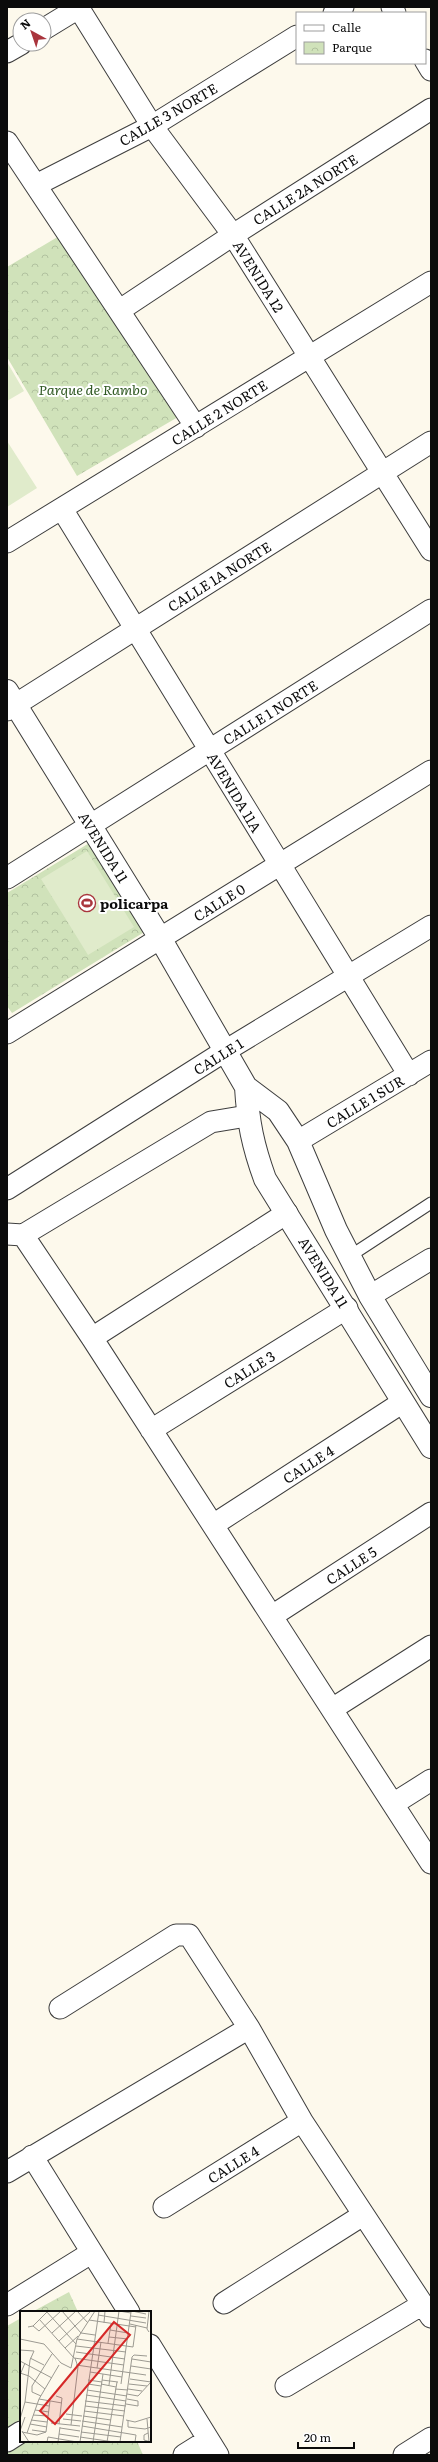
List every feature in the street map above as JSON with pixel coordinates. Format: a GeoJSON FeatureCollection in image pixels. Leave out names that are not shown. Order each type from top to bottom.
{"type":"FeatureCollection","features":[{"type":"Feature","properties":{"kind":"street"},"geometry":{"type":"LineString","coordinates":[[52,24],[79,7]]}},
{"type":"Feature","properties":{"kind":"street","name":"AVENIDA 12"},"geometry":{"type":"LineString","coordinates":[[79,7],[152,126],[233,235],[431,550]]}},
{"type":"Feature","properties":{"kind":"street","name":"CALLE 3 NORTE"},"geometry":{"type":"LineString","coordinates":[[36,185],[152,126],[296,37]]}},
{"type":"Feature","properties":{"kind":"street","name":"CALLE 2A NORTE"},"geometry":{"type":"LineString","coordinates":[[120,310],[233,235],[431,109]]}},
{"type":"Feature","properties":{"kind":"street"},"geometry":{"type":"LineString","coordinates":[[7,142],[196,426]]}},
{"type":"Feature","properties":{"kind":"street","name":"CALLE 2 NORTE"},"geometry":{"type":"LineString","coordinates":[[7,542],[431,282]]}},
{"type":"Feature","properties":{"kind":"street","name":"CALLE 1A NORTE"},"geometry":{"type":"LineString","coordinates":[[10,702],[136,628],[431,442]]}},
{"type":"Feature","properties":{"kind":"street","name":"AVENIDA 11A"},"geometry":{"type":"LineString","coordinates":[[62,508],[409,1075]]}},
{"type":"Feature","properties":{"kind":"street","name":"CALLE 1 NORTE"},"geometry":{"type":"LineString","coordinates":[[7,878],[431,610]]}},
{"type":"Feature","properties":{"kind":"street","name":"AVENIDA 11"},"geometry":{"type":"LineString","coordinates":[[10,702],[160,938],[246,1087],[278,1111],[298,1141],[336,1230],[370,1296],[425,1374],[431,1396]]}},
{"type":"Feature","properties":{"kind":"street","name":"CALLE 0"},"geometry":{"type":"LineString","coordinates":[[7,1033],[431,771]]}},
{"type":"Feature","properties":{"kind":"street","name":"CALLE 1"},"geometry":{"type":"LineString","coordinates":[[7,1190],[225,1052],[431,926]]}},
{"type":"Feature","properties":{"kind":"street","name":"CALLE 1 SUR"},"geometry":{"type":"LineString","coordinates":[[298,1141],[431,1061]]}},
{"type":"Feature","properties":{"kind":"street","name":"AVENIDA 11"},"geometry":{"type":"LineString","coordinates":[[246,1087],[247,1116],[252,1142],[265,1179],[347,1308],[431,1447]]}},
{"type":"Feature","properties":{"kind":"street"},"geometry":{"type":"LineString","coordinates":[[247,1116],[211,1122],[15,1235],[92,1338],[431,1863]]}},
{"type":"Feature","properties":{"kind":"street"},"geometry":{"type":"LineString","coordinates":[[92,1338],[287,1213]]}},
{"type":"Feature","properties":{"kind":"street"},"geometry":{"type":"LineString","coordinates":[[370,1296],[431,1259]]}},
{"type":"Feature","properties":{"kind":"street","name":"CALLE 3"},"geometry":{"type":"LineString","coordinates":[[151,1430],[347,1308]]}},
{"type":"Feature","properties":{"kind":"street","name":"CALLE 4"},"geometry":{"type":"LineString","coordinates":[[213,1525],[403,1402]]}},
{"type":"Feature","properties":{"kind":"street","name":"CALLE 5"},"geometry":{"type":"LineString","coordinates":[[272,1616],[431,1513]]}},
{"type":"Feature","properties":{"kind":"street"},"geometry":{"type":"LineString","coordinates":[[332,1709],[431,1646]]}},
{"type":"Feature","properties":{"kind":"street"},"geometry":{"type":"LineString","coordinates":[[393,1804],[431,1780]]}},
{"type":"Feature","properties":{"kind":"street"},"geometry":{"type":"LineString","coordinates":[[60,2008],[176,1935],[189,1935],[249,2028],[302,2121],[427,2310],[286,2386]]}},
{"type":"Feature","properties":{"kind":"street"},"geometry":{"type":"LineString","coordinates":[[7,2172],[249,2028]]}},
{"type":"Feature","properties":{"kind":"street","name":"CALLE 4"},"geometry":{"type":"LineString","coordinates":[[164,2207],[302,2121]]}},
{"type":"Feature","properties":{"kind":"street"},"geometry":{"type":"LineString","coordinates":[[32,2156],[128,2311]]}},
{"type":"Feature","properties":{"kind":"street"},"geometry":{"type":"LineString","coordinates":[[224,2303],[363,2215]]}},
{"type":"Feature","properties":{"kind":"street"},"geometry":{"type":"LineString","coordinates":[[7,2305],[91,2253]]}},
{"type":"Feature","properties":{"kind":"street"},"geometry":{"type":"LineString","coordinates":[[151,2350],[213,2447],[184,2455]]}},
{"type":"Feature","properties":{"kind":"street"},"geometry":{"type":"LineString","coordinates":[[7,2441],[20,2433]]}},
{"type":"Feature","properties":{"kind":"street"},"geometry":{"type":"LineString","coordinates":[[404,2455],[431,2438]]}},
{"type":"Feature","properties":{"kind":"lane"},"geometry":{"type":"LineString","coordinates":[[350,1256],[431,1203]]}},
{"type":"Feature","properties":{"kind":"green space","name":"Parque de Rambo"},"geometry":{"type":"Polygon","coordinates":[[[66,232],[178,417],[77,476],[7,357],[7,267],[66,232]]]}},
{"type":"Feature","properties":{"kind":"green space"},"geometry":{"type":"Polygon","coordinates":[[[7,362],[24,391],[7,401],[7,362]]]}},
{"type":"Feature","properties":{"kind":"green space"},"geometry":{"type":"Polygon","coordinates":[[[7,441],[37,488],[7,507],[7,441]]]}},
{"type":"Feature","properties":{"kind":"green space"},"geometry":{"type":"Polygon","coordinates":[[[91,842],[146,931],[12,1013],[7,1006],[7,893],[91,842]]]}},
{"type":"Feature","properties":{"kind":"green space","name":"policarpa"},"geometry":{"type":"Polygon","coordinates":[[[87,851],[134,927],[88,955],[41,879],[87,851]]]}},
{"type":"Feature","properties":{"kind":"green space"},"geometry":{"type":"Polygon","coordinates":[[[69,2292],[78,2311],[34,2311],[69,2292]]]}},
{"type":"Feature","properties":{"kind":"green space"},"geometry":{"type":"Polygon","coordinates":[[[20,2319],[20,2442],[137,2442],[143,2455],[7,2455],[7,2326],[20,2319]]]}},
{"type":"Feature","properties":{"kind":"place","name":"policarpa"},"geometry":{"type":"Point","coordinates":[87,903]}}]}
